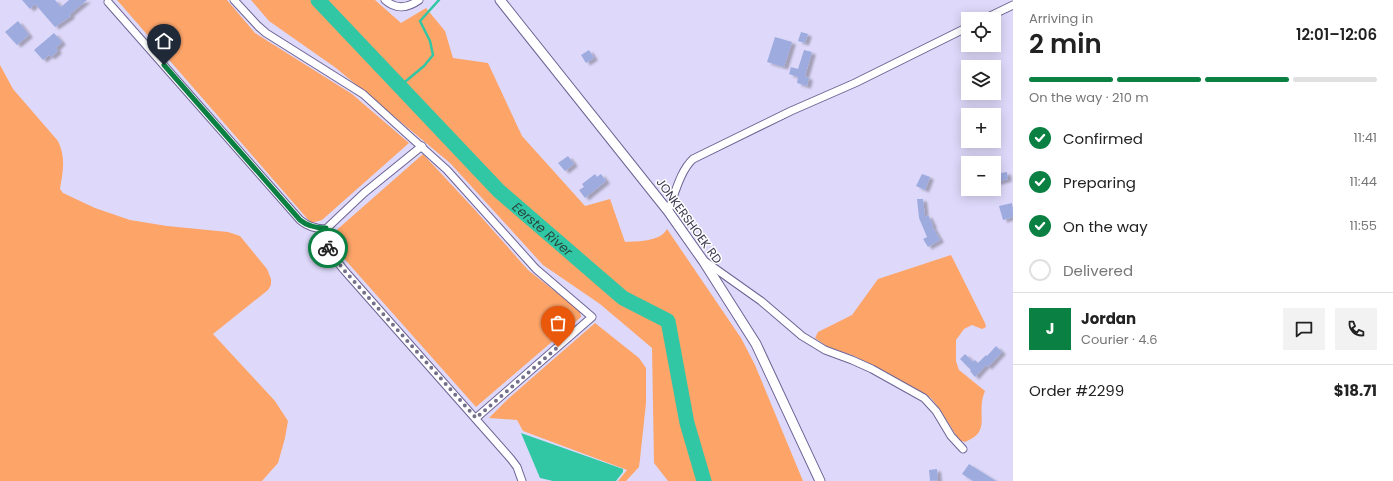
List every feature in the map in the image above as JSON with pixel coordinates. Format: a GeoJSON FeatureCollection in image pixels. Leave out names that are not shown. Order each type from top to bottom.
{"type":"FeatureCollection","features":[{"type":"Feature","properties":{"kind":"street"},"geometry":{"type":"LineString","coordinates":[[234,0],[266,33],[363,94],[422,146],[447,170],[536,269],[592,317],[476,418]]}},
{"type":"Feature","properties":{"kind":"street"},"geometry":{"type":"LineString","coordinates":[[385,0],[400,7],[413,4],[419,0]]}},
{"type":"Feature","properties":{"kind":"street","name":"JONKERSHOEK RD"},"geometry":{"type":"LineString","coordinates":[[500,0],[668,211],[704,262],[756,344],[820,481]]}},
{"type":"Feature","properties":{"kind":"street"},"geometry":{"type":"LineString","coordinates":[[108,2],[305,225],[326,228],[364,193],[422,146]]}},
{"type":"Feature","properties":{"kind":"street"},"geometry":{"type":"LineString","coordinates":[[998,12],[1013,5]]}},
{"type":"Feature","properties":{"kind":"street"},"geometry":{"type":"LineString","coordinates":[[668,211],[684,172],[693,159],[791,111],[855,83],[961,30]]}},
{"type":"Feature","properties":{"kind":"street"},"geometry":{"type":"LineString","coordinates":[[326,228],[327,244],[332,255],[511,458],[517,467],[522,481]]}},
{"type":"Feature","properties":{"kind":"street"},"geometry":{"type":"LineString","coordinates":[[704,262],[761,301],[802,336],[825,350],[872,369],[924,398],[936,411],[951,436],[963,449]]}},
{"type":"Feature","properties":{"kind":"shaded area"},"geometry":{"type":"Polygon","coordinates":[[[117,0],[227,0],[255,33],[352,94],[409,143],[322,220],[311,223],[117,0]]]}},
{"type":"Feature","properties":{"kind":"shaded area"},"geometry":{"type":"Polygon","coordinates":[[[251,0],[375,0],[401,23],[426,8],[445,31],[453,58],[488,63],[522,136],[585,206],[610,199],[625,242],[654,239],[664,233],[667,229],[741,338],[755,365],[803,481],[668,481],[654,463],[652,348],[600,304],[543,265],[450,163],[336,68],[269,21],[251,0]]]}},
{"type":"Feature","properties":{"kind":"shaded area"},"geometry":{"type":"Polygon","coordinates":[[[0,65],[13,89],[58,141],[61,147],[63,170],[60,189],[63,193],[95,208],[130,220],[167,226],[228,232],[240,236],[267,269],[271,279],[271,285],[268,290],[213,334],[275,401],[288,421],[278,463],[262,481],[0,481],[0,65]]]}},
{"type":"Feature","properties":{"kind":"shaded area"},"geometry":{"type":"Polygon","coordinates":[[[423,154],[528,270],[580,311],[581,317],[476,407],[332,245],[331,235],[423,154]]]}},
{"type":"Feature","properties":{"kind":"shaded area"},"geometry":{"type":"Polygon","coordinates":[[[951,255],[986,327],[982,329],[972,325],[964,329],[956,340],[956,361],[959,370],[985,391],[982,399],[982,421],[979,433],[965,442],[959,440],[931,398],[882,370],[852,355],[828,347],[815,338],[818,332],[852,315],[878,279],[951,255]]]}},
{"type":"Feature","properties":{"kind":"shaded area"},"geometry":{"type":"Polygon","coordinates":[[[595,323],[639,358],[646,368],[646,403],[639,467],[626,481],[618,481],[627,470],[523,431],[517,420],[489,418],[509,398],[595,323]]]}},
{"type":"Feature","properties":{"kind":"shaded area"},"geometry":{"type":"Polygon","coordinates":[[[521,433],[623,469],[623,472],[616,481],[553,481],[540,478],[521,433]]]}},
{"type":"Feature","properties":{"kind":"building"},"geometry":{"type":"Polygon","coordinates":[[[22,0],[55,0],[61,7],[69,0],[87,0],[70,14],[71,16],[55,27],[35,4],[30,9],[22,0]]]}},
{"type":"Feature","properties":{"kind":"building"},"geometry":{"type":"Polygon","coordinates":[[[18,21],[29,35],[17,45],[5,32],[18,21]]]}},
{"type":"Feature","properties":{"kind":"building"},"geometry":{"type":"Polygon","coordinates":[[[801,32],[808,34],[805,43],[798,41],[801,32]]]}},
{"type":"Feature","properties":{"kind":"building"},"geometry":{"type":"Polygon","coordinates":[[[54,33],[62,42],[56,48],[58,51],[51,57],[49,55],[43,60],[34,50],[54,33]]]}},
{"type":"Feature","properties":{"kind":"building"},"geometry":{"type":"Polygon","coordinates":[[[775,37],[792,42],[784,67],[767,62],[775,37]]]}},
{"type":"Feature","properties":{"kind":"building"},"geometry":{"type":"Polygon","coordinates":[[[589,50],[594,58],[586,63],[581,55],[589,50]]]}},
{"type":"Feature","properties":{"kind":"building"},"geometry":{"type":"Polygon","coordinates":[[[804,50],[812,52],[805,76],[809,78],[807,86],[797,83],[798,77],[789,74],[791,67],[798,69],[804,50]]]}},
{"type":"Feature","properties":{"kind":"building"},"geometry":{"type":"Polygon","coordinates":[[[568,156],[574,164],[565,171],[558,163],[568,156]]]}},
{"type":"Feature","properties":{"kind":"building"},"geometry":{"type":"Polygon","coordinates":[[[1007,172],[1008,179],[1001,181],[1001,173],[1007,172]]]}},
{"type":"Feature","properties":{"kind":"building"},"geometry":{"type":"Polygon","coordinates":[[[595,174],[597,177],[601,174],[606,181],[585,198],[579,190],[584,187],[582,184],[595,174]]]}},
{"type":"Feature","properties":{"kind":"building"},"geometry":{"type":"Polygon","coordinates":[[[922,174],[930,177],[925,190],[916,186],[922,174]]]}},
{"type":"Feature","properties":{"kind":"building"},"geometry":{"type":"Polygon","coordinates":[[[917,199],[923,199],[925,217],[928,215],[940,240],[928,247],[923,239],[927,237],[919,218],[917,199]]]}},
{"type":"Feature","properties":{"kind":"building"},"geometry":{"type":"Polygon","coordinates":[[[1012,203],[1013,217],[1003,220],[999,206],[1012,203]]]}},
{"type":"Feature","properties":{"kind":"building"},"geometry":{"type":"Polygon","coordinates":[[[996,346],[1002,352],[988,367],[986,365],[975,377],[970,371],[971,370],[960,359],[965,354],[973,362],[975,360],[978,363],[996,346]]]}},
{"type":"Feature","properties":{"kind":"building"},"geometry":{"type":"Polygon","coordinates":[[[969,464],[996,481],[973,481],[962,474],[969,464]]]}},
{"type":"Feature","properties":{"kind":"building"},"geometry":{"type":"Polygon","coordinates":[[[937,469],[938,480],[930,481],[929,470],[937,469]]]}},
{"type":"Feature","properties":{"kind":"waterway","name":"Eerste River"},"geometry":{"type":"LineString","coordinates":[[318,0],[499,191],[623,298],[668,321],[687,423],[704,481]]}},
{"type":"Feature","properties":{"kind":"waterway"},"geometry":{"type":"LineString","coordinates":[[400,86],[424,66],[433,55],[430,41],[420,21],[439,0]]}},
{"type":"Feature","properties":{"kind":"way so far"},"geometry":{"type":"LineString","coordinates":[[328,248],[344,270],[476,418],[558,347]]}},
{"type":"Feature","properties":{"kind":"route"},"geometry":{"type":"LineString","coordinates":[[164,65],[300,220],[305,225],[326,228],[328,248]]}}]}
